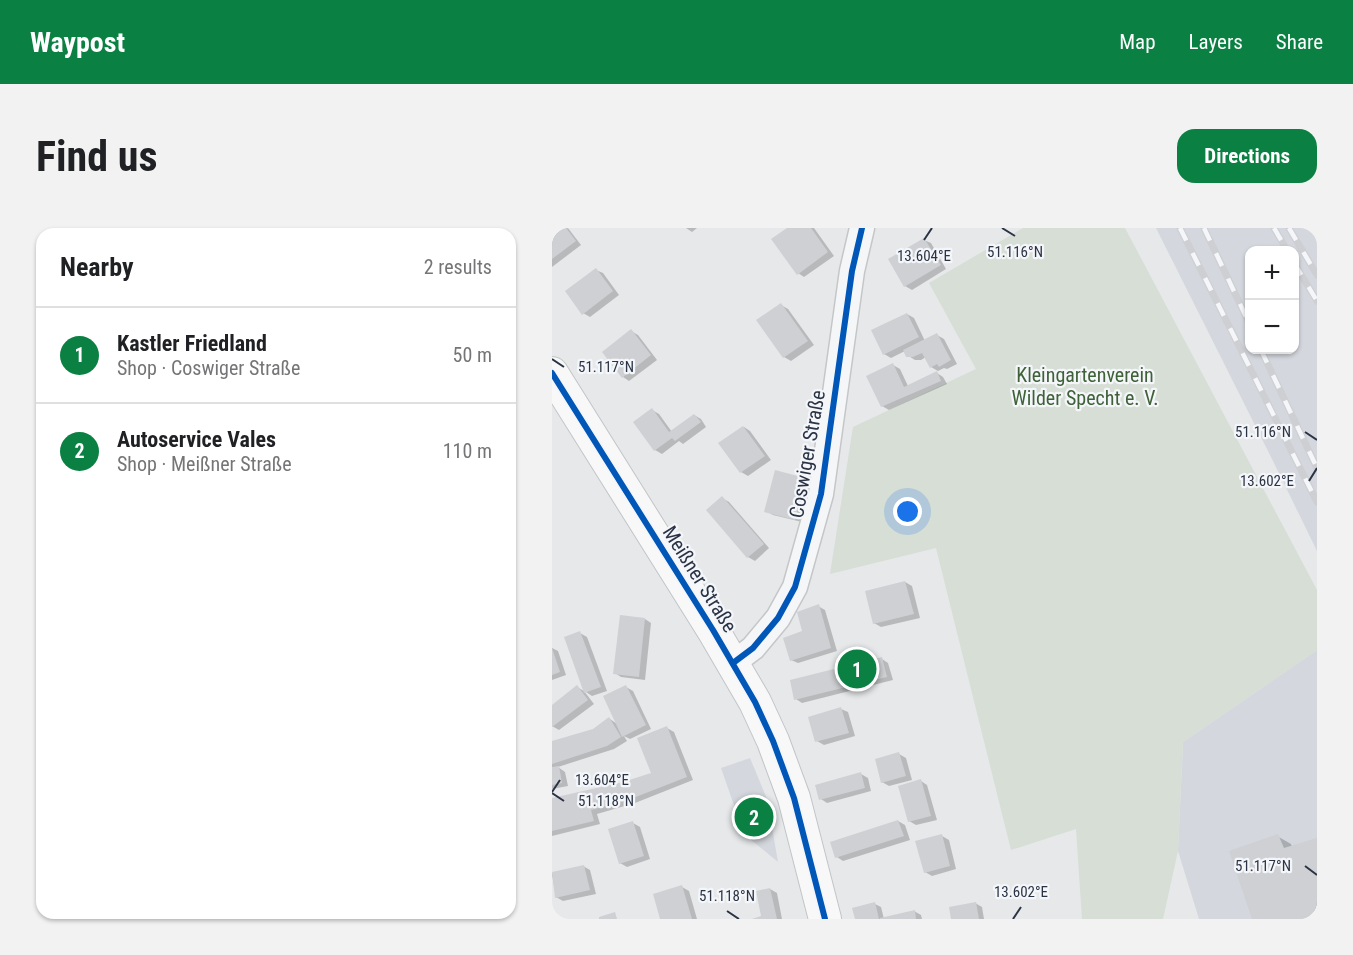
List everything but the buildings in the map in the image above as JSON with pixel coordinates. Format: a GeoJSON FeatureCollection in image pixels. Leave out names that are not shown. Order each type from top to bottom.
{"type":"FeatureCollection","features":[{"type":"Feature","properties":{"kind":"main road","name":"Meißner Straße"},"geometry":{"type":"LineString","coordinates":[[552,373],[755,702],[773,741],[794,798],[825,919]]}},
{"type":"Feature","properties":{"kind":"street","name":"Coswiger Straße"},"geometry":{"type":"LineString","coordinates":[[733,663],[753,648],[778,618],[795,587],[821,494],[852,272],[862,228]]}},
{"type":"Feature","properties":{"kind":"shaded area"},"geometry":{"type":"Polygon","coordinates":[[[1156,228],[1317,228],[1317,551],[1273,461],[1156,228]]]}},
{"type":"Feature","properties":{"kind":"shaded area"},"geometry":{"type":"Polygon","coordinates":[[[1317,650],[1317,919],[1199,919],[1178,851],[1183,742],[1317,650]]]}},
{"type":"Feature","properties":{"kind":"shaded area"},"geometry":{"type":"Polygon","coordinates":[[[750,758],[767,799],[778,862],[744,834],[721,768],[750,758]]]}},
{"type":"Feature","properties":{"kind":"green space","name":"Kleingartenverein Wilder Specht e. V."},"geometry":{"type":"Polygon","coordinates":[[[1023,228],[1125,228],[1317,590],[1317,650],[1183,742],[1178,851],[1163,919],[1082,919],[1076,829],[1011,850],[936,548],[830,574],[853,427],[976,369],[929,283],[1023,228]]]}},
{"type":"Feature","properties":{"kind":"railway"},"geometry":{"type":"LineString","coordinates":[[1180,228],[1317,502]]}},
{"type":"Feature","properties":{"kind":"railway"},"geometry":{"type":"LineString","coordinates":[[1204,228],[1245,314]]}},
{"type":"Feature","properties":{"kind":"railway"},"geometry":{"type":"LineString","coordinates":[[1274,228],[1285,246]]}},
{"type":"Feature","properties":{"kind":"railway"},"geometry":{"type":"LineString","coordinates":[[1289,228],[1317,275]]}},
{"type":"Feature","properties":{"kind":"railway"},"geometry":{"type":"LineString","coordinates":[[1299,271],[1317,301]]}},
{"type":"Feature","properties":{"kind":"railway"},"geometry":{"type":"LineString","coordinates":[[1263,354],[1317,468]]}},
{"type":"Feature","properties":{"kind":"cycle path"},"geometry":{"type":"LineString","coordinates":[[733,663],[753,648],[778,618],[795,587],[821,494],[852,271],[862,228]]}},
{"type":"Feature","properties":{"kind":"cycle path"},"geometry":{"type":"LineString","coordinates":[[552,373],[713,630],[755,702],[773,741],[794,798],[825,919]]}},
{"type":"Feature","properties":{"kind":"place","name":"Kastler Friedland"},"geometry":{"type":"Point","coordinates":[857,669]}},
{"type":"Feature","properties":{"kind":"place","name":"Autoservice Vales"},"geometry":{"type":"Point","coordinates":[754,817]}}]}
